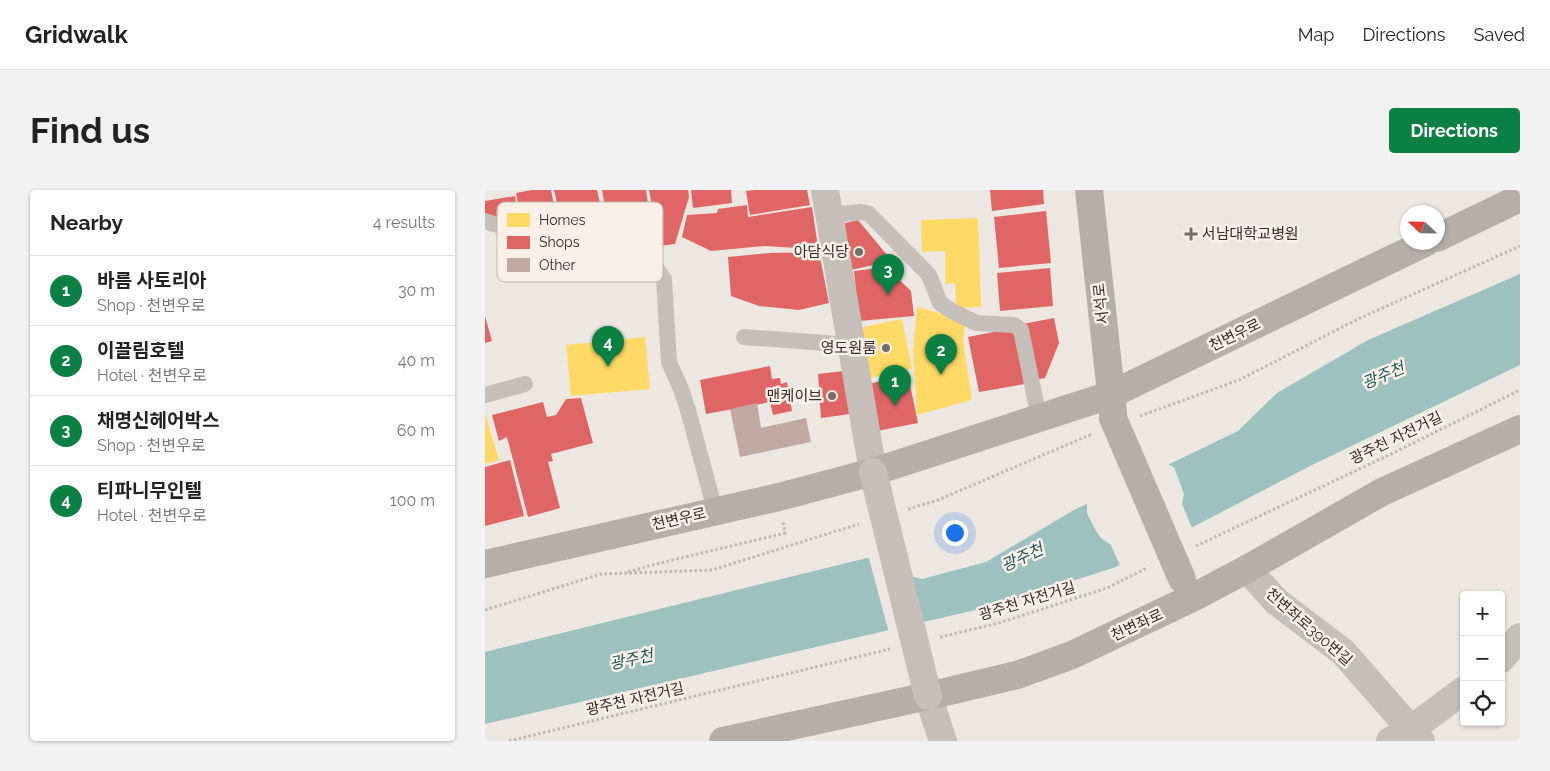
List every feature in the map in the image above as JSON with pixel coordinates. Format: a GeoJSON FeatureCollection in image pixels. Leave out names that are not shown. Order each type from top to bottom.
{"type":"FeatureCollection","features":[{"type":"Feature","properties":{"kind":"street","name":"서석로"},"geometry":{"type":"LineString","coordinates":[[1089,190],[1112,406],[1188,588]]}},
{"type":"Feature","properties":{"kind":"street"},"geometry":{"type":"LineString","coordinates":[[1445,234],[1520,198]]}},
{"type":"Feature","properties":{"kind":"street"},"geometry":{"type":"LineString","coordinates":[[827,203],[873,472],[928,696],[943,741]]}},
{"type":"Feature","properties":{"kind":"street","name":"천변우로"},"geometry":{"type":"LineString","coordinates":[[485,564],[715,510],[779,497],[873,472],[1039,418],[1112,406],[1412,250]]}},
{"type":"Feature","properties":{"kind":"street","name":"천변좌로"},"geometry":{"type":"LineString","coordinates":[[723,741],[1017,675],[1053,662],[1121,633],[1188,588],[1247,569],[1382,492],[1520,429]]}},
{"type":"Feature","properties":{"kind":"street","name":"천변좌로390번길"},"geometry":{"type":"LineString","coordinates":[[1247,569],[1277,602],[1343,652],[1407,737],[1460,693]]}},
{"type":"Feature","properties":{"kind":"street"},"geometry":{"type":"LineString","coordinates":[[1505,654],[1520,637]]}},
{"type":"Feature","properties":{"kind":"lane"},"geometry":{"type":"LineString","coordinates":[[827,203],[869,214],[929,275],[940,303],[952,311],[977,322],[1014,325],[1021,330],[1039,418]]}},
{"type":"Feature","properties":{"kind":"lane"},"geometry":{"type":"LineString","coordinates":[[485,221],[497,225]]}},
{"type":"Feature","properties":{"kind":"lane"},"geometry":{"type":"LineString","coordinates":[[663,278],[669,362],[688,410],[715,510]]}},
{"type":"Feature","properties":{"kind":"lane"},"geometry":{"type":"LineString","coordinates":[[744,337],[852,345]]}},
{"type":"Feature","properties":{"kind":"lane"},"geometry":{"type":"LineString","coordinates":[[485,395],[525,384]]}},
{"type":"Feature","properties":{"kind":"path","name":"광주천 자전거길"},"geometry":{"type":"LineString","coordinates":[[1188,549],[1396,452],[1520,390]]}},
{"type":"Feature","properties":{"kind":"path"},"geometry":{"type":"LineString","coordinates":[[622,574],[785,533]]}},
{"type":"Feature","properties":{"kind":"path","name":"광주천 자전거길"},"geometry":{"type":"LineString","coordinates":[[935,639],[999,623],[1098,590],[1152,566]]}},
{"type":"Feature","properties":{"kind":"path","name":"광주천 자전거길"},"geometry":{"type":"LineString","coordinates":[[509,741],[898,648]]}},
{"type":"Feature","properties":{"kind":"water","name":"광주천"},"geometry":{"type":"Polygon","coordinates":[[[1520,274],[1520,365],[1312,465],[1116,567],[997,605],[485,724],[485,652],[871,557],[910,576],[922,579],[986,562],[1074,510],[1238,431],[1277,393],[1368,340],[1520,274]]]}},
{"type":"Feature","properties":{"kind":"pier"},"geometry":{"type":"Polygon","coordinates":[[[1165,463],[1174,467],[1184,494],[1182,504],[1193,530],[1121,568],[1111,545],[1101,538],[1087,513],[1087,500],[1165,463]]]}},
{"type":"Feature","properties":{"kind":"pier"},"geometry":{"type":"Polygon","coordinates":[[[872,554],[884,558],[915,627],[889,633],[868,555],[872,554]]]}},
{"type":"Feature","properties":{"kind":"building: Homes"},"geometry":{"type":"Polygon","coordinates":[[[978,218],[981,307],[956,308],[955,283],[945,284],[945,251],[922,252],[921,220],[978,218]]]}},
{"type":"Feature","properties":{"kind":"building: Homes"},"geometry":{"type":"Polygon","coordinates":[[[917,307],[966,320],[963,339],[972,400],[917,415],[913,350],[917,307]]]}},
{"type":"Feature","properties":{"kind":"building: Homes","name":"영도원룸"},"geometry":{"type":"Polygon","coordinates":[[[902,319],[912,369],[869,378],[859,328],[902,319]]]}},
{"type":"Feature","properties":{"kind":"building: Homes"},"geometry":{"type":"Polygon","coordinates":[[[645,337],[650,389],[571,396],[566,345],[645,337]]]}},
{"type":"Feature","properties":{"kind":"building: Homes"},"geometry":{"type":"Polygon","coordinates":[[[485,414],[499,460],[485,464],[485,414]]]}},
{"type":"Feature","properties":{"kind":"building: Shops"},"geometry":{"type":"Polygon","coordinates":[[[532,190],[551,190],[553,202],[518,202],[516,193],[532,190]]]}},
{"type":"Feature","properties":{"kind":"building: Shops"},"geometry":{"type":"Polygon","coordinates":[[[554,190],[597,190],[600,202],[557,202],[554,190]]]}},
{"type":"Feature","properties":{"kind":"building: Shops"},"geometry":{"type":"Polygon","coordinates":[[[602,190],[646,190],[648,202],[604,202],[602,190]]]}},
{"type":"Feature","properties":{"kind":"building: Shops"},"geometry":{"type":"Polygon","coordinates":[[[649,190],[688,190],[689,197],[675,244],[663,246],[663,202],[651,202],[649,190]]]}},
{"type":"Feature","properties":{"kind":"building: Shops"},"geometry":{"type":"Polygon","coordinates":[[[691,190],[731,190],[732,203],[693,208],[691,190]]]}},
{"type":"Feature","properties":{"kind":"building: Shops"},"geometry":{"type":"Polygon","coordinates":[[[807,190],[810,205],[750,215],[746,191],[807,190]]]}},
{"type":"Feature","properties":{"kind":"building: Shops"},"geometry":{"type":"Polygon","coordinates":[[[990,190],[1043,190],[1044,204],[992,211],[990,190]]]}},
{"type":"Feature","properties":{"kind":"building: Shops"},"geometry":{"type":"Polygon","coordinates":[[[515,196],[516,202],[497,202],[497,218],[485,213],[485,201],[515,196]]]}},
{"type":"Feature","properties":{"kind":"building: Shops"},"geometry":{"type":"Polygon","coordinates":[[[747,205],[748,217],[812,207],[818,247],[811,249],[765,246],[711,251],[682,237],[687,215],[717,213],[718,209],[747,205]]]}},
{"type":"Feature","properties":{"kind":"building: Shops"},"geometry":{"type":"Polygon","coordinates":[[[1046,211],[1051,263],[999,268],[994,217],[1046,211]]]}},
{"type":"Feature","properties":{"kind":"building: Shops"},"geometry":{"type":"Polygon","coordinates":[[[858,220],[892,261],[846,271],[837,225],[858,220]]]}},
{"type":"Feature","properties":{"kind":"building: Shops"},"geometry":{"type":"Polygon","coordinates":[[[819,252],[829,303],[799,310],[759,306],[731,296],[728,257],[770,253],[819,252]]]}},
{"type":"Feature","properties":{"kind":"building: Shops"},"geometry":{"type":"Polygon","coordinates":[[[886,267],[911,291],[914,316],[859,321],[854,271],[886,267]]]}},
{"type":"Feature","properties":{"kind":"building: Shops"},"geometry":{"type":"Polygon","coordinates":[[[1050,268],[1053,306],[1000,311],[997,273],[1050,268]]]}},
{"type":"Feature","properties":{"kind":"building: Shops"},"geometry":{"type":"Polygon","coordinates":[[[485,316],[492,341],[485,343],[485,316]]]}},
{"type":"Feature","properties":{"kind":"building: Shops"},"geometry":{"type":"Polygon","coordinates":[[[1054,318],[1059,343],[1045,378],[1034,380],[1023,324],[1054,318]]]}},
{"type":"Feature","properties":{"kind":"building: Shops"},"geometry":{"type":"Polygon","coordinates":[[[1014,328],[1025,384],[979,392],[968,337],[1014,328]]]}},
{"type":"Feature","properties":{"kind":"building: Shops"},"geometry":{"type":"Polygon","coordinates":[[[770,366],[772,379],[780,378],[781,384],[787,382],[792,411],[773,415],[770,402],[706,414],[700,380],[770,366]]]}},
{"type":"Feature","properties":{"kind":"building: Shops"},"geometry":{"type":"Polygon","coordinates":[[[844,371],[850,414],[821,418],[818,374],[844,371]]]}},
{"type":"Feature","properties":{"kind":"building: Shops"},"geometry":{"type":"Polygon","coordinates":[[[908,375],[918,423],[877,431],[868,384],[908,375]]]}},
{"type":"Feature","properties":{"kind":"building: Shops"},"geometry":{"type":"Polygon","coordinates":[[[581,398],[593,443],[551,454],[553,461],[548,462],[560,508],[528,517],[507,437],[499,441],[492,415],[543,402],[547,417],[556,415],[566,399],[581,398]]]}},
{"type":"Feature","properties":{"kind":"building: Shops"},"geometry":{"type":"Polygon","coordinates":[[[510,460],[524,516],[485,526],[485,467],[510,460]]]}},
{"type":"Feature","properties":{"kind":"building: Other"},"geometry":{"type":"Polygon","coordinates":[[[757,403],[761,428],[806,418],[811,442],[740,457],[730,409],[757,403]]]}},
{"type":"Feature","properties":{"kind":"place","name":"서남대학교병원"},"geometry":{"type":"Point","coordinates":[1191,234]}},
{"type":"Feature","properties":{"kind":"place","name":"아담식당"},"geometry":{"type":"Point","coordinates":[859,252]}},
{"type":"Feature","properties":{"kind":"place","name":"채명신헤어박스"},"geometry":{"type":"Point","coordinates":[888,295]}},
{"type":"Feature","properties":{"kind":"place","name":"영도원룸"},"geometry":{"type":"Point","coordinates":[886,348]}},
{"type":"Feature","properties":{"kind":"place","name":"티파니무인텔"},"geometry":{"type":"Point","coordinates":[608,367]}},
{"type":"Feature","properties":{"kind":"place","name":"이끌림호텔"},"geometry":{"type":"Point","coordinates":[941,375]}},
{"type":"Feature","properties":{"kind":"place","name":"맨케이브"},"geometry":{"type":"Point","coordinates":[832,396]}},
{"type":"Feature","properties":{"kind":"place","name":"바름 사토리아"},"geometry":{"type":"Point","coordinates":[895,406]}}]}
